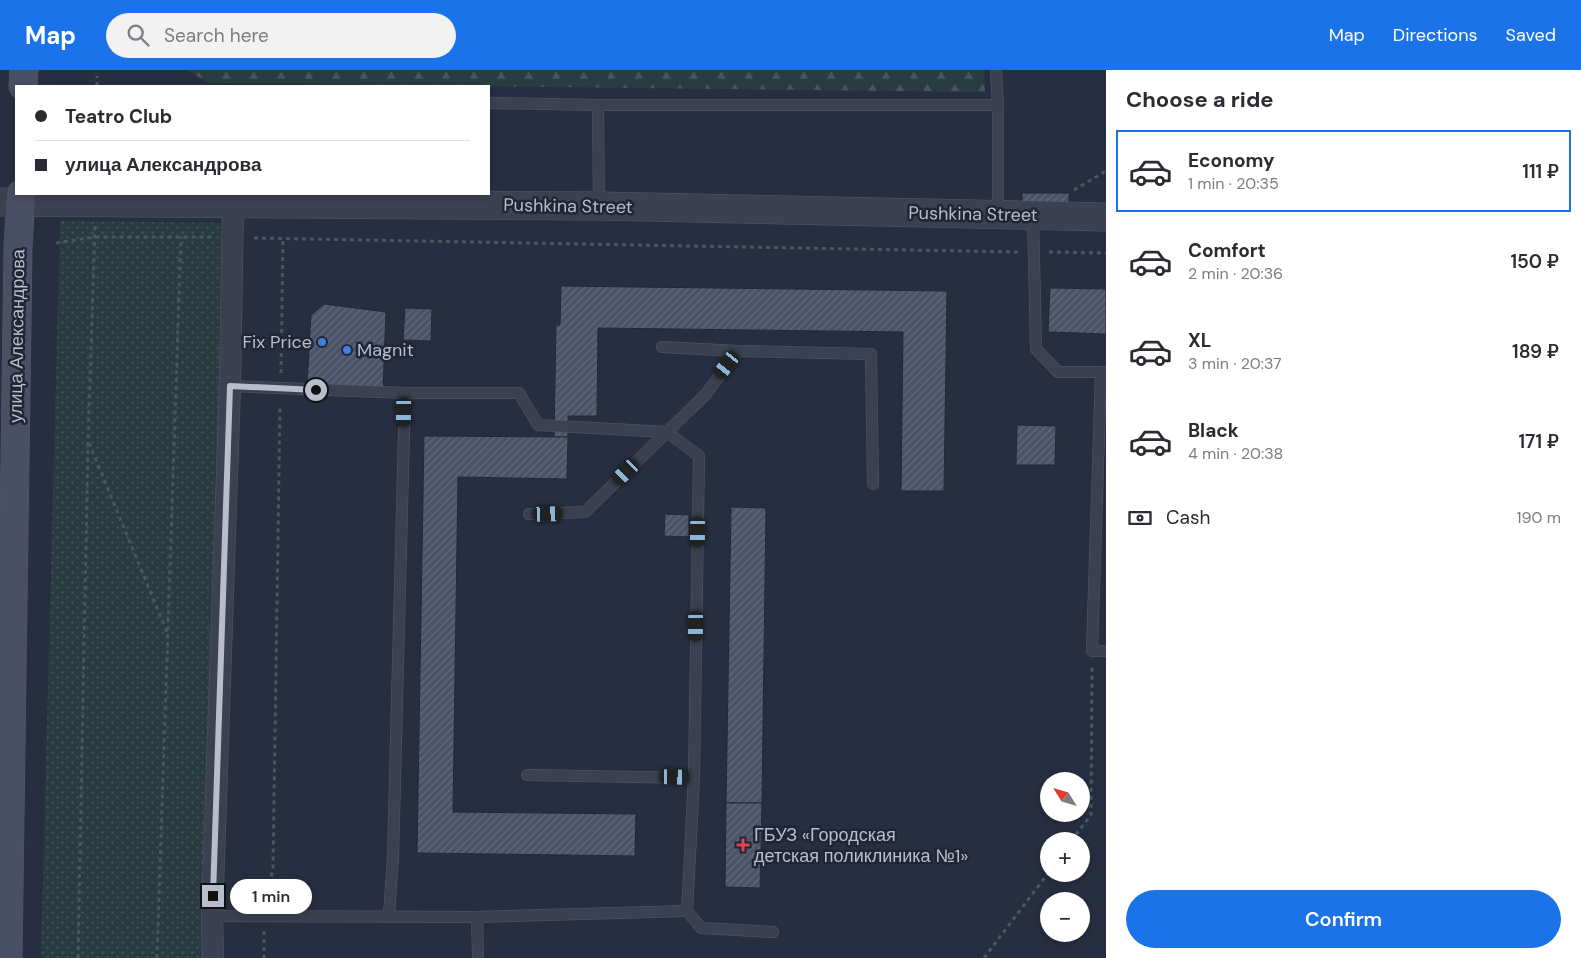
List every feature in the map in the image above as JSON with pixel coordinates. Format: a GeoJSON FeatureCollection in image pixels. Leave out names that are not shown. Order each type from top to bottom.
{"type":"FeatureCollection","features":[{"type":"Feature","properties":{"kind":"main road"},"geometry":{"type":"LineString","coordinates":[[23,85],[24,70]]}},
{"type":"Feature","properties":{"kind":"main road","name":"улица Александрова"},"geometry":{"type":"LineString","coordinates":[[8,958],[18,248],[14,200]]}},
{"type":"Feature","properties":{"kind":"street","name":"Pushkina Street"},"geometry":{"type":"LineString","coordinates":[[14,200],[234,199],[1106,217]]}},
{"type":"Feature","properties":{"kind":"street"},"geometry":{"type":"LineString","coordinates":[[213,958],[212,916],[230,386],[234,199]]}},
{"type":"Feature","properties":{"kind":"lane"},"geometry":{"type":"LineString","coordinates":[[996,70],[998,105],[998,214]]}},
{"type":"Feature","properties":{"kind":"lane"},"geometry":{"type":"LineString","coordinates":[[490,103],[598,105],[998,105]]}},
{"type":"Feature","properties":{"kind":"lane"},"geometry":{"type":"LineString","coordinates":[[598,105],[599,206]]}},
{"type":"Feature","properties":{"kind":"lane"},"geometry":{"type":"LineString","coordinates":[[1033,215],[1036,349],[1058,372],[1104,372],[1092,651],[1106,651]]}},
{"type":"Feature","properties":{"kind":"lane"},"geometry":{"type":"LineString","coordinates":[[662,347],[871,354],[873,484]]}},
{"type":"Feature","properties":{"kind":"lane"},"geometry":{"type":"LineString","coordinates":[[530,514],[585,512],[706,394],[738,351]]}},
{"type":"Feature","properties":{"kind":"lane"},"geometry":{"type":"LineString","coordinates":[[230,386],[405,392],[519,393],[538,425],[667,432],[699,456],[694,778],[687,911],[701,928],[773,932]]}},
{"type":"Feature","properties":{"kind":"lane"},"geometry":{"type":"LineString","coordinates":[[388,915],[393,857],[405,392]]}},
{"type":"Feature","properties":{"kind":"lane"},"geometry":{"type":"LineString","coordinates":[[527,775],[694,778]]}},
{"type":"Feature","properties":{"kind":"lane"},"geometry":{"type":"LineString","coordinates":[[212,916],[388,915],[477,917],[687,911]]}},
{"type":"Feature","properties":{"kind":"lane"},"geometry":{"type":"LineString","coordinates":[[477,917],[478,958]]}},
{"type":"Feature","properties":{"kind":"path"},"geometry":{"type":"LineString","coordinates":[[97,76],[97,85]]}},
{"type":"Feature","properties":{"kind":"path"},"geometry":{"type":"LineString","coordinates":[[56,243],[95,237],[233,237],[1106,253]]}},
{"type":"Feature","properties":{"kind":"path"},"geometry":{"type":"LineString","coordinates":[[78,958],[88,441],[95,237]]}},
{"type":"Feature","properties":{"kind":"path"},"geometry":{"type":"LineString","coordinates":[[157,958],[181,237]]}},
{"type":"Feature","properties":{"kind":"path"},"geometry":{"type":"LineString","coordinates":[[264,958],[264,916],[273,867],[283,238]]}},
{"type":"Feature","properties":{"kind":"path"},"geometry":{"type":"LineString","coordinates":[[88,441],[168,635]]}},
{"type":"Feature","properties":{"kind":"path"},"geometry":{"type":"LineString","coordinates":[[1079,832],[1091,815],[1092,651]]}},
{"type":"Feature","properties":{"kind":"path"},"geometry":{"type":"LineString","coordinates":[[984,958],[1041,882]]}},
{"type":"Feature","properties":{"kind":"green space"},"geometry":{"type":"Polygon","coordinates":[[[186,70],[984,70],[985,92],[490,85],[209,83],[186,70]]]}},
{"type":"Feature","properties":{"kind":"green space"},"geometry":{"type":"Polygon","coordinates":[[[60,221],[227,223],[203,958],[41,958],[60,221]]]}},
{"type":"Feature","properties":{"kind":"building"},"geometry":{"type":"Polygon","coordinates":[[[1022,193],[1069,193],[1069,210],[1022,209],[1022,193]]]}},
{"type":"Feature","properties":{"kind":"building"},"geometry":{"type":"Polygon","coordinates":[[[561,286],[947,291],[944,491],[901,491],[903,332],[598,328],[597,416],[568,416],[568,437],[554,437],[556,325],[560,325],[561,286]]]}},
{"type":"Feature","properties":{"kind":"building"},"geometry":{"type":"Polygon","coordinates":[[[1050,288],[1106,289],[1106,334],[1048,332],[1050,288]]]}},
{"type":"Feature","properties":{"kind":"building","name":"Magnit"},"geometry":{"type":"Polygon","coordinates":[[[324,304],[386,312],[383,389],[307,385],[311,315],[324,304]]]}},
{"type":"Feature","properties":{"kind":"building"},"geometry":{"type":"Polygon","coordinates":[[[405,308],[432,309],[431,341],[403,340],[405,308]]]}},
{"type":"Feature","properties":{"kind":"building"},"geometry":{"type":"Polygon","coordinates":[[[1017,425],[1056,426],[1055,465],[1016,465],[1017,425]]]}},
{"type":"Feature","properties":{"kind":"building"},"geometry":{"type":"Polygon","coordinates":[[[424,436],[568,437],[567,479],[458,477],[453,812],[636,814],[635,856],[417,853],[424,436]]]}},
{"type":"Feature","properties":{"kind":"building"},"geometry":{"type":"Polygon","coordinates":[[[731,507],[766,508],[762,803],[726,803],[731,507]]]}},
{"type":"Feature","properties":{"kind":"building"},"geometry":{"type":"Polygon","coordinates":[[[665,514],[689,515],[689,537],[664,536],[665,514]]]}},
{"type":"Feature","properties":{"kind":"building","name":"ГБУЗ «Городская детская поликлиника №1»"},"geometry":{"type":"Polygon","coordinates":[[[726,803],[762,803],[760,888],[725,887],[726,803]]]}},
{"type":"Feature","properties":{"kind":"place","name":"Fix Price"},"geometry":{"type":"Point","coordinates":[322,342]}},
{"type":"Feature","properties":{"kind":"place","name":"Magnit"},"geometry":{"type":"Point","coordinates":[347,350]}},
{"type":"Feature","properties":{"kind":"place","name":"ГБУЗ «Городская детская поликлиника №1»"},"geometry":{"type":"Point","coordinates":[743,845]}},
{"type":"Feature","properties":{"kind":"route"},"geometry":{"type":"LineString","coordinates":[[213,896],[230,386],[316,390]]}}]}
